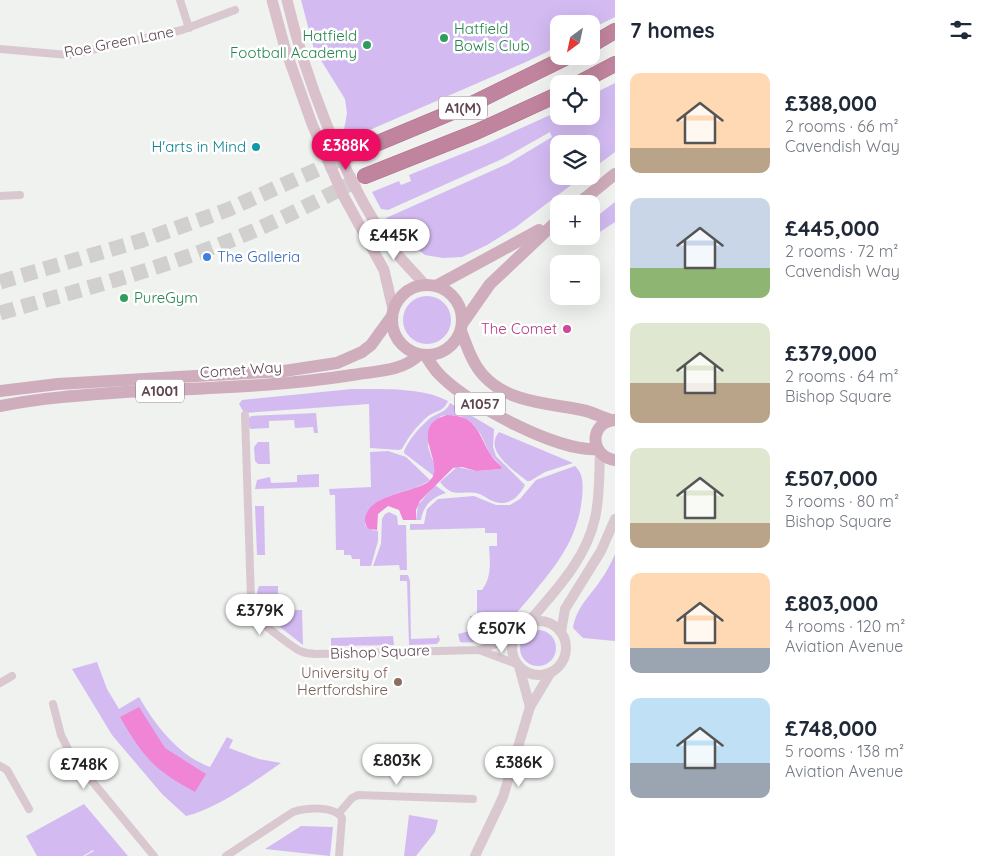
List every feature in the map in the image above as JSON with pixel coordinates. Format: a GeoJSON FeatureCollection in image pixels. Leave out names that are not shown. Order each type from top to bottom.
{"type":"FeatureCollection","features":[{"type":"Feature","properties":{"kind":"highway"},"geometry":{"type":"LineString","coordinates":[[600,40],[615,31]]}},
{"type":"Feature","properties":{"kind":"highway"},"geometry":{"type":"LineString","coordinates":[[594,75],[615,64]]}},
{"type":"Feature","properties":{"kind":"highway","name":"A1(M)"},"geometry":{"type":"LineString","coordinates":[[354,153],[474,103],[551,65]]}},
{"type":"Feature","properties":{"kind":"highway"},"geometry":{"type":"LineString","coordinates":[[600,82],[615,74]]}},
{"type":"Feature","properties":{"kind":"highway","name":"A1(M)"},"geometry":{"type":"LineString","coordinates":[[365,176],[476,132],[550,98]]}},
{"type":"Feature","properties":{"kind":"highway"},"geometry":{"type":"LineString","coordinates":[[535,106],[550,102]]}},
{"type":"Feature","properties":{"kind":"main road"},"geometry":{"type":"LineString","coordinates":[[272,0],[288,56],[312,124],[343,194],[384,270],[395,336],[410,351],[422,355],[441,353],[453,344],[490,284],[559,219],[430,285],[415,287],[402,296],[392,313]]}},
{"type":"Feature","properties":{"kind":"main road"},"geometry":{"type":"LineString","coordinates":[[287,0],[311,83],[352,180],[388,242],[430,285],[448,292],[456,300],[461,312],[462,327]]}},
{"type":"Feature","properties":{"kind":"main road"},"geometry":{"type":"LineString","coordinates":[[589,195],[615,174]]}},
{"type":"Feature","properties":{"kind":"main road","name":"Comet Way"},"geometry":{"type":"LineString","coordinates":[[0,391],[58,384],[276,372],[337,363],[356,356],[371,345],[392,313]]}},
{"type":"Feature","properties":{"kind":"main road","name":"A1057"},"geometry":{"type":"LineString","coordinates":[[462,327],[476,366],[493,384],[504,391],[532,401],[583,410],[613,420]]}},
{"type":"Feature","properties":{"kind":"main road","name":"Comet Way"},"geometry":{"type":"LineString","coordinates":[[0,406],[79,395],[238,388],[320,380],[399,368],[422,355]]}},
{"type":"Feature","properties":{"kind":"main road","name":"A1057"},"geometry":{"type":"LineString","coordinates":[[422,355],[446,381],[498,415],[546,438],[577,448],[599,451]]}},
{"type":"Feature","properties":{"kind":"main road"},"geometry":{"type":"LineString","coordinates":[[613,420],[602,425],[597,432],[595,444],[599,451],[607,458],[615,460]]}},
{"type":"Feature","properties":{"kind":"street"},"geometry":{"type":"LineString","coordinates":[[180,0],[190,28]]}},
{"type":"Feature","properties":{"kind":"street","name":"Roe Green Lane"},"geometry":{"type":"LineString","coordinates":[[0,49],[68,55],[190,28],[234,10]]}},
{"type":"Feature","properties":{"kind":"street"},"geometry":{"type":"LineString","coordinates":[[0,196],[20,195]]}},
{"type":"Feature","properties":{"kind":"street","name":"Bishop Square"},"geometry":{"type":"LineString","coordinates":[[245,415],[252,609],[257,618],[294,648],[311,654],[479,650],[499,643],[516,634]]}},
{"type":"Feature","properties":{"kind":"street"},"geometry":{"type":"LineString","coordinates":[[530,707],[512,649],[516,634],[527,624],[565,578],[584,548],[595,520],[599,451]]}},
{"type":"Feature","properties":{"kind":"street"},"geometry":{"type":"LineString","coordinates":[[561,632],[565,608],[597,558],[615,519]]}},
{"type":"Feature","properties":{"kind":"street"},"geometry":{"type":"LineString","coordinates":[[474,856],[493,820],[506,788],[530,707],[551,672],[560,664],[564,657],[565,640],[561,632],[546,622],[536,621],[527,624]]}},
{"type":"Feature","properties":{"kind":"street","name":"Bishop Square"},"geometry":{"type":"LineString","coordinates":[[479,650],[518,665]]}},
{"type":"Feature","properties":{"kind":"street"},"geometry":{"type":"LineString","coordinates":[[518,665],[524,670],[537,675],[551,672]]}},
{"type":"Feature","properties":{"kind":"street"},"geometry":{"type":"LineString","coordinates":[[0,682],[12,676]]}},
{"type":"Feature","properties":{"kind":"street"},"geometry":{"type":"LineString","coordinates":[[53,704],[61,735],[72,757],[154,856]]}},
{"type":"Feature","properties":{"kind":"street"},"geometry":{"type":"LineString","coordinates":[[0,766],[7,770],[28,809]]}},
{"type":"Feature","properties":{"kind":"street"},"geometry":{"type":"LineString","coordinates":[[339,813],[352,798],[358,795],[473,799]]}},
{"type":"Feature","properties":{"kind":"street"},"geometry":{"type":"LineString","coordinates":[[226,856],[299,810],[329,810],[339,813]]}},
{"type":"Feature","properties":{"kind":"street"},"geometry":{"type":"LineString","coordinates":[[339,813],[343,825],[339,856]]}},
{"type":"Feature","properties":{"kind":"shaded area"},"geometry":{"type":"Polygon","coordinates":[[[301,0],[615,0],[615,17],[600,24],[600,15],[550,15],[550,50],[349,139],[344,130],[347,113],[345,99],[314,49],[301,0]]]}},
{"type":"Feature","properties":{"kind":"shaded area"},"geometry":{"type":"Polygon","coordinates":[[[615,83],[615,152],[600,163],[600,135],[551,135],[550,132],[502,159],[388,210],[381,209],[372,192],[399,181],[401,185],[411,181],[409,175],[484,145],[550,115],[550,125],[600,125],[600,90],[615,83]]]}},
{"type":"Feature","properties":{"kind":"shaded area"},"geometry":{"type":"Polygon","coordinates":[[[550,138],[550,185],[571,185],[558,195],[550,195],[550,201],[516,227],[487,245],[462,257],[443,258],[425,255],[404,239],[386,218],[507,164],[550,138]]]}},
{"type":"Feature","properties":{"kind":"shaded area"},"geometry":{"type":"Polygon","coordinates":[[[615,202],[615,222],[600,232],[600,214],[615,202]]]}},
{"type":"Feature","properties":{"kind":"shaded area"},"geometry":{"type":"Polygon","coordinates":[[[427,296],[436,298],[444,303],[449,311],[451,320],[449,329],[444,337],[436,342],[427,344],[418,342],[410,337],[405,329],[403,320],[405,311],[410,303],[418,298],[427,296]]]}},
{"type":"Feature","properties":{"kind":"shaded area"},"geometry":{"type":"Polygon","coordinates":[[[352,389],[414,391],[438,396],[448,401],[439,411],[423,421],[402,449],[399,450],[370,448],[369,404],[244,413],[239,404],[242,400],[352,389]]]}},
{"type":"Feature","properties":{"kind":"shaded area"},"geometry":{"type":"Polygon","coordinates":[[[450,403],[494,429],[493,447],[496,456],[525,485],[511,501],[501,503],[476,493],[452,492],[440,482],[457,467],[476,471],[501,469],[502,467],[490,454],[481,435],[473,424],[460,416],[441,416],[432,426],[428,447],[435,467],[434,476],[404,453],[418,430],[429,419],[446,409],[450,403]]]}},
{"type":"Feature","properties":{"kind":"shaded area"},"geometry":{"type":"Polygon","coordinates":[[[316,413],[318,433],[314,433],[313,427],[295,428],[294,420],[269,421],[269,428],[251,429],[249,427],[249,418],[251,416],[316,413]]]}},
{"type":"Feature","properties":{"kind":"shaded area"},"geometry":{"type":"Polygon","coordinates":[[[447,415],[470,421],[490,454],[502,467],[501,469],[476,471],[462,467],[453,468],[420,501],[416,510],[416,520],[403,520],[399,510],[388,506],[378,514],[377,530],[369,529],[365,519],[368,511],[374,504],[392,495],[421,486],[428,482],[433,475],[434,467],[428,438],[429,428],[435,421],[447,415]]]}},
{"type":"Feature","properties":{"kind":"shaded area"},"geometry":{"type":"Polygon","coordinates":[[[499,432],[573,463],[545,472],[527,481],[508,466],[497,453],[495,439],[499,432]]]}},
{"type":"Feature","properties":{"kind":"shaded area"},"geometry":{"type":"Polygon","coordinates":[[[258,442],[269,442],[270,464],[258,464],[255,461],[254,447],[258,442]]]}},
{"type":"Feature","properties":{"kind":"shaded area"},"geometry":{"type":"Polygon","coordinates":[[[388,451],[406,457],[430,480],[380,500],[373,506],[367,514],[365,525],[372,530],[378,531],[378,541],[371,566],[360,566],[360,559],[352,559],[351,555],[344,555],[344,550],[336,550],[335,495],[330,495],[329,489],[371,487],[370,452],[388,451]]]}},
{"type":"Feature","properties":{"kind":"shaded area"},"geometry":{"type":"Polygon","coordinates":[[[575,466],[580,473],[582,481],[580,512],[572,537],[552,570],[504,626],[484,639],[466,643],[460,642],[458,634],[470,631],[470,616],[477,616],[477,590],[482,590],[487,580],[490,569],[489,546],[497,546],[497,533],[485,533],[485,528],[410,530],[410,524],[424,524],[427,509],[438,499],[474,496],[496,505],[510,505],[520,499],[536,480],[575,466]]]}},
{"type":"Feature","properties":{"kind":"shaded area"},"geometry":{"type":"Polygon","coordinates":[[[319,474],[319,487],[255,489],[257,480],[270,477],[271,483],[297,482],[297,475],[319,474]]]}},
{"type":"Feature","properties":{"kind":"shaded area"},"geometry":{"type":"Polygon","coordinates":[[[435,485],[446,493],[432,500],[426,506],[421,520],[416,520],[418,505],[435,485]]]}},
{"type":"Feature","properties":{"kind":"shaded area"},"geometry":{"type":"Polygon","coordinates":[[[255,506],[264,506],[265,555],[257,555],[255,506]]]}},
{"type":"Feature","properties":{"kind":"shaded area"},"geometry":{"type":"Polygon","coordinates":[[[389,512],[397,516],[398,525],[406,525],[407,570],[400,570],[399,565],[373,566],[381,544],[382,519],[389,512]]]}},
{"type":"Feature","properties":{"kind":"shaded area"},"geometry":{"type":"Polygon","coordinates":[[[615,554],[615,641],[583,638],[573,628],[577,614],[604,575],[615,554]]]}},
{"type":"Feature","properties":{"kind":"shaded area"},"geometry":{"type":"Polygon","coordinates":[[[400,575],[408,575],[410,581],[411,639],[437,638],[438,634],[440,640],[437,644],[409,645],[407,581],[400,581],[400,575]]]}},
{"type":"Feature","properties":{"kind":"shaded area"},"geometry":{"type":"Polygon","coordinates":[[[259,586],[278,586],[278,610],[290,610],[290,615],[279,626],[264,615],[258,604],[257,592],[259,586]]]}},
{"type":"Feature","properties":{"kind":"shaded area"},"geometry":{"type":"Polygon","coordinates":[[[291,610],[302,610],[303,645],[280,627],[291,615],[291,610]]]}},
{"type":"Feature","properties":{"kind":"shaded area"},"geometry":{"type":"Polygon","coordinates":[[[538,630],[545,631],[551,635],[555,641],[555,655],[551,661],[545,665],[538,666],[531,665],[525,661],[521,655],[520,648],[521,641],[525,635],[531,631],[538,630]]]}},
{"type":"Feature","properties":{"kind":"shaded area"},"geometry":{"type":"Polygon","coordinates":[[[393,636],[394,645],[331,646],[331,638],[393,636]]]}},
{"type":"Feature","properties":{"kind":"shaded area"},"geometry":{"type":"Polygon","coordinates":[[[97,662],[107,689],[119,709],[139,697],[160,729],[178,747],[198,762],[210,767],[227,737],[233,740],[229,748],[259,759],[281,763],[222,801],[186,816],[162,794],[112,735],[72,669],[97,662]]]}},
{"type":"Feature","properties":{"kind":"shaded area"},"geometry":{"type":"Polygon","coordinates":[[[139,707],[165,748],[206,774],[195,792],[169,777],[143,753],[120,717],[139,707]]]}},
{"type":"Feature","properties":{"kind":"shaded area"},"geometry":{"type":"Polygon","coordinates":[[[84,804],[128,856],[85,856],[93,850],[83,856],[37,856],[26,836],[84,804]]]}},
{"type":"Feature","properties":{"kind":"shaded area"},"geometry":{"type":"Polygon","coordinates":[[[409,815],[438,820],[435,832],[416,856],[404,856],[409,815]]]}},
{"type":"Feature","properties":{"kind":"shaded area"},"geometry":{"type":"Polygon","coordinates":[[[301,826],[333,827],[330,856],[265,849],[301,826]]]}},
{"type":"Feature","properties":{"kind":"tunnel"},"geometry":{"type":"LineString","coordinates":[[0,282],[143,240],[227,210],[354,153]]}},
{"type":"Feature","properties":{"kind":"tunnel"},"geometry":{"type":"LineString","coordinates":[[0,313],[120,278],[210,249],[287,216],[365,176]]}},
{"type":"Feature","properties":{"kind":"place","name":"Hatfield Bowls Club"},"geometry":{"type":"Point","coordinates":[444,38]}},
{"type":"Feature","properties":{"kind":"place","name":"Hatfield Football Academy"},"geometry":{"type":"Point","coordinates":[367,45]}},
{"type":"Feature","properties":{"kind":"place","name":"H'arts in Mind"},"geometry":{"type":"Point","coordinates":[256,147]}},
{"type":"Feature","properties":{"kind":"place","name":"The Galleria"},"geometry":{"type":"Point","coordinates":[207,257]}},
{"type":"Feature","properties":{"kind":"place","name":"PureGym"},"geometry":{"type":"Point","coordinates":[124,298]}},
{"type":"Feature","properties":{"kind":"place","name":"The Comet"},"geometry":{"type":"Point","coordinates":[567,329]}},
{"type":"Feature","properties":{"kind":"place","name":"University of Hertfordshire"},"geometry":{"type":"Point","coordinates":[398,682]}}]}
